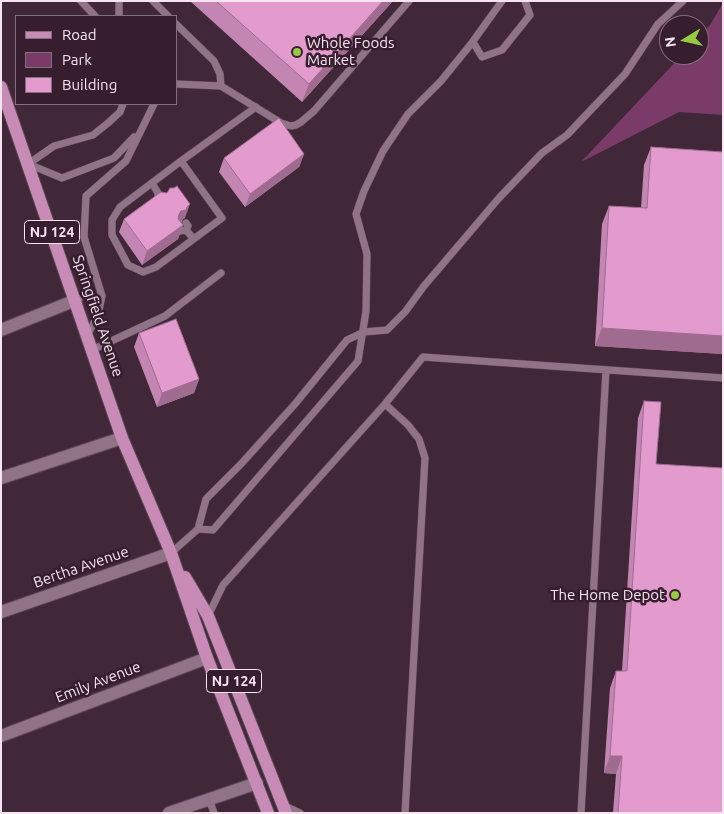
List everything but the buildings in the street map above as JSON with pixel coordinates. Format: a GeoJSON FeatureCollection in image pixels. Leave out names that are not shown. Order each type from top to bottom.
{"type":"FeatureCollection","features":[{"type":"Feature","properties":{"kind":"main road","name":"Springfield Avenue"},"geometry":{"type":"LineString","coordinates":[[2,92],[76,300],[122,438],[171,553],[207,658],[268,813]]}},
{"type":"Feature","properties":{"kind":"main road","name":"Springfield Avenue"},"geometry":{"type":"LineString","coordinates":[[171,553],[208,616],[284,809]]}},
{"type":"Feature","properties":{"kind":"street"},"geometry":{"type":"LineString","coordinates":[[1,330],[76,300]]}},
{"type":"Feature","properties":{"kind":"street"},"geometry":{"type":"LineString","coordinates":[[1,478],[122,438]]}},
{"type":"Feature","properties":{"kind":"street","name":"Bertha Avenue"},"geometry":{"type":"LineString","coordinates":[[1,612],[171,553]]}},
{"type":"Feature","properties":{"kind":"street","name":"Emily Avenue"},"geometry":{"type":"LineString","coordinates":[[1,736],[207,658]]}},
{"type":"Feature","properties":{"kind":"street"},"geometry":{"type":"LineString","coordinates":[[169,813],[257,783]]}},
{"type":"Feature","properties":{"kind":"lane"},"geometry":{"type":"LineString","coordinates":[[119,1],[119,15]]}},
{"type":"Feature","properties":{"kind":"lane"},"geometry":{"type":"LineString","coordinates":[[153,1],[167,15]]}},
{"type":"Feature","properties":{"kind":"lane"},"geometry":{"type":"LineString","coordinates":[[178,84],[221,86],[281,123],[291,126],[301,122],[314,111],[409,1]]}},
{"type":"Feature","properties":{"kind":"lane"},"geometry":{"type":"LineString","coordinates":[[198,528],[213,530],[358,361],[364,332],[367,254],[356,214],[364,191],[383,151],[408,114],[441,82],[502,1]]}},
{"type":"Feature","properties":{"kind":"lane"},"geometry":{"type":"LineString","coordinates":[[473,42],[482,57],[502,50],[530,15],[525,1]]}},
{"type":"Feature","properties":{"kind":"lane"},"geometry":{"type":"LineString","coordinates":[[171,553],[198,528],[206,499],[241,464],[294,404],[346,340],[364,332],[387,330],[405,312],[442,264],[499,198],[542,153],[567,134],[625,74],[658,24],[682,1]]}},
{"type":"Feature","properties":{"kind":"lane"},"geometry":{"type":"LineString","coordinates":[[85,2],[94,15]]}},
{"type":"Feature","properties":{"kind":"lane"},"geometry":{"type":"LineString","coordinates":[[178,26],[214,61],[220,74],[221,86]]}},
{"type":"Feature","properties":{"kind":"lane"},"geometry":{"type":"LineString","coordinates":[[28,164],[54,146],[93,135],[120,112],[123,105]]}},
{"type":"Feature","properties":{"kind":"lane"},"geometry":{"type":"LineString","coordinates":[[87,336],[98,316],[102,296],[84,237],[86,196],[126,161],[153,105]]}},
{"type":"Feature","properties":{"kind":"lane"},"geometry":{"type":"LineString","coordinates":[[181,161],[222,218],[156,267],[142,272],[128,265],[112,236],[112,220],[120,207],[181,161],[256,107]]}},
{"type":"Feature","properties":{"kind":"lane"},"geometry":{"type":"LineString","coordinates":[[28,164],[62,178],[114,158],[140,131]]}},
{"type":"Feature","properties":{"kind":"lane"},"geometry":{"type":"LineString","coordinates":[[152,183],[161,193],[157,199],[160,202]]}},
{"type":"Feature","properties":{"kind":"lane"},"geometry":{"type":"LineString","coordinates":[[184,227],[193,238]]}},
{"type":"Feature","properties":{"kind":"lane"},"geometry":{"type":"LineString","coordinates":[[92,350],[165,316],[221,273]]}},
{"type":"Feature","properties":{"kind":"lane"},"geometry":{"type":"LineString","coordinates":[[208,616],[223,585],[385,404],[423,357],[723,378]]}},
{"type":"Feature","properties":{"kind":"lane"},"geometry":{"type":"LineString","coordinates":[[580,813],[606,370]]}},
{"type":"Feature","properties":{"kind":"lane"},"geometry":{"type":"LineString","coordinates":[[385,404],[408,425],[419,439],[425,458],[405,813]]}},
{"type":"Feature","properties":{"kind":"lane"},"geometry":{"type":"LineString","coordinates":[[209,799],[214,813]]}},
{"type":"Feature","properties":{"kind":"lane"},"geometry":{"type":"LineString","coordinates":[[284,809],[300,813]]}},
{"type":"Feature","properties":{"kind":"green space"},"geometry":{"type":"Polygon","coordinates":[[[723,3],[723,115],[679,112],[581,162],[673,65],[709,65],[710,25],[723,3]]]}},
{"type":"Feature","properties":{"kind":"place","name":"Whole Foods Market"},"geometry":{"type":"Point","coordinates":[297,52]}},
{"type":"Feature","properties":{"kind":"place","name":"The Home Depot"},"geometry":{"type":"Point","coordinates":[675,595]}}]}
